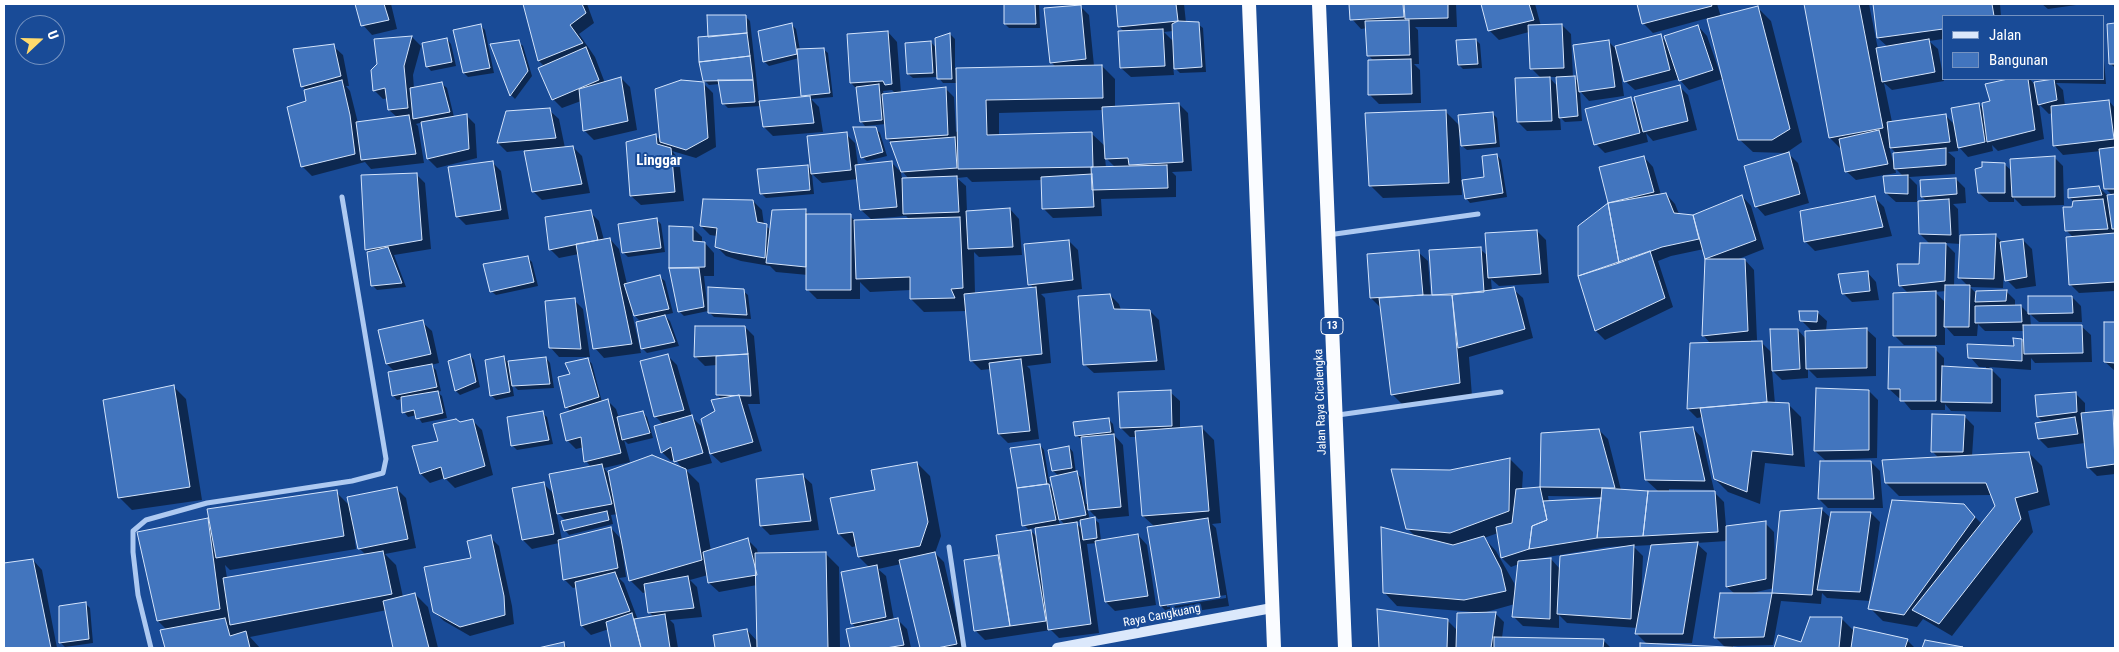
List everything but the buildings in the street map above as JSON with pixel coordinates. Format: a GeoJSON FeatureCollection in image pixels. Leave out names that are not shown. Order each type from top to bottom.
{"type":"FeatureCollection","features":[{"type":"Feature","properties":{"kind":"highway"},"geometry":{"type":"LineString","coordinates":[[1250,4],[1274,648]]}},
{"type":"Feature","properties":{"kind":"highway","name":"Jalan Raya Cicalengka"},"geometry":{"type":"LineString","coordinates":[[1319,4],[1345,648]]}},
{"type":"Feature","properties":{"kind":"main road","name":"Raya Cangkuang"},"geometry":{"type":"LineString","coordinates":[[1057,648],[1272,608]]}},
{"type":"Feature","properties":{"kind":"street"},"geometry":{"type":"LineString","coordinates":[[151,648],[138,595],[133,552],[133,531],[146,520],[207,503],[352,482],[383,474],[386,459],[342,197]]}},
{"type":"Feature","properties":{"kind":"street"},"geometry":{"type":"LineString","coordinates":[[1328,235],[1478,214]]}},
{"type":"Feature","properties":{"kind":"street"},"geometry":{"type":"LineString","coordinates":[[1337,415],[1501,392]]}},
{"type":"Feature","properties":{"kind":"street"},"geometry":{"type":"LineString","coordinates":[[949,547],[964,648]]}},
{"type":"Feature","properties":{"kind":"district","name":"Linggar"},"geometry":{"type":"Point","coordinates":[659,161]}}]}
